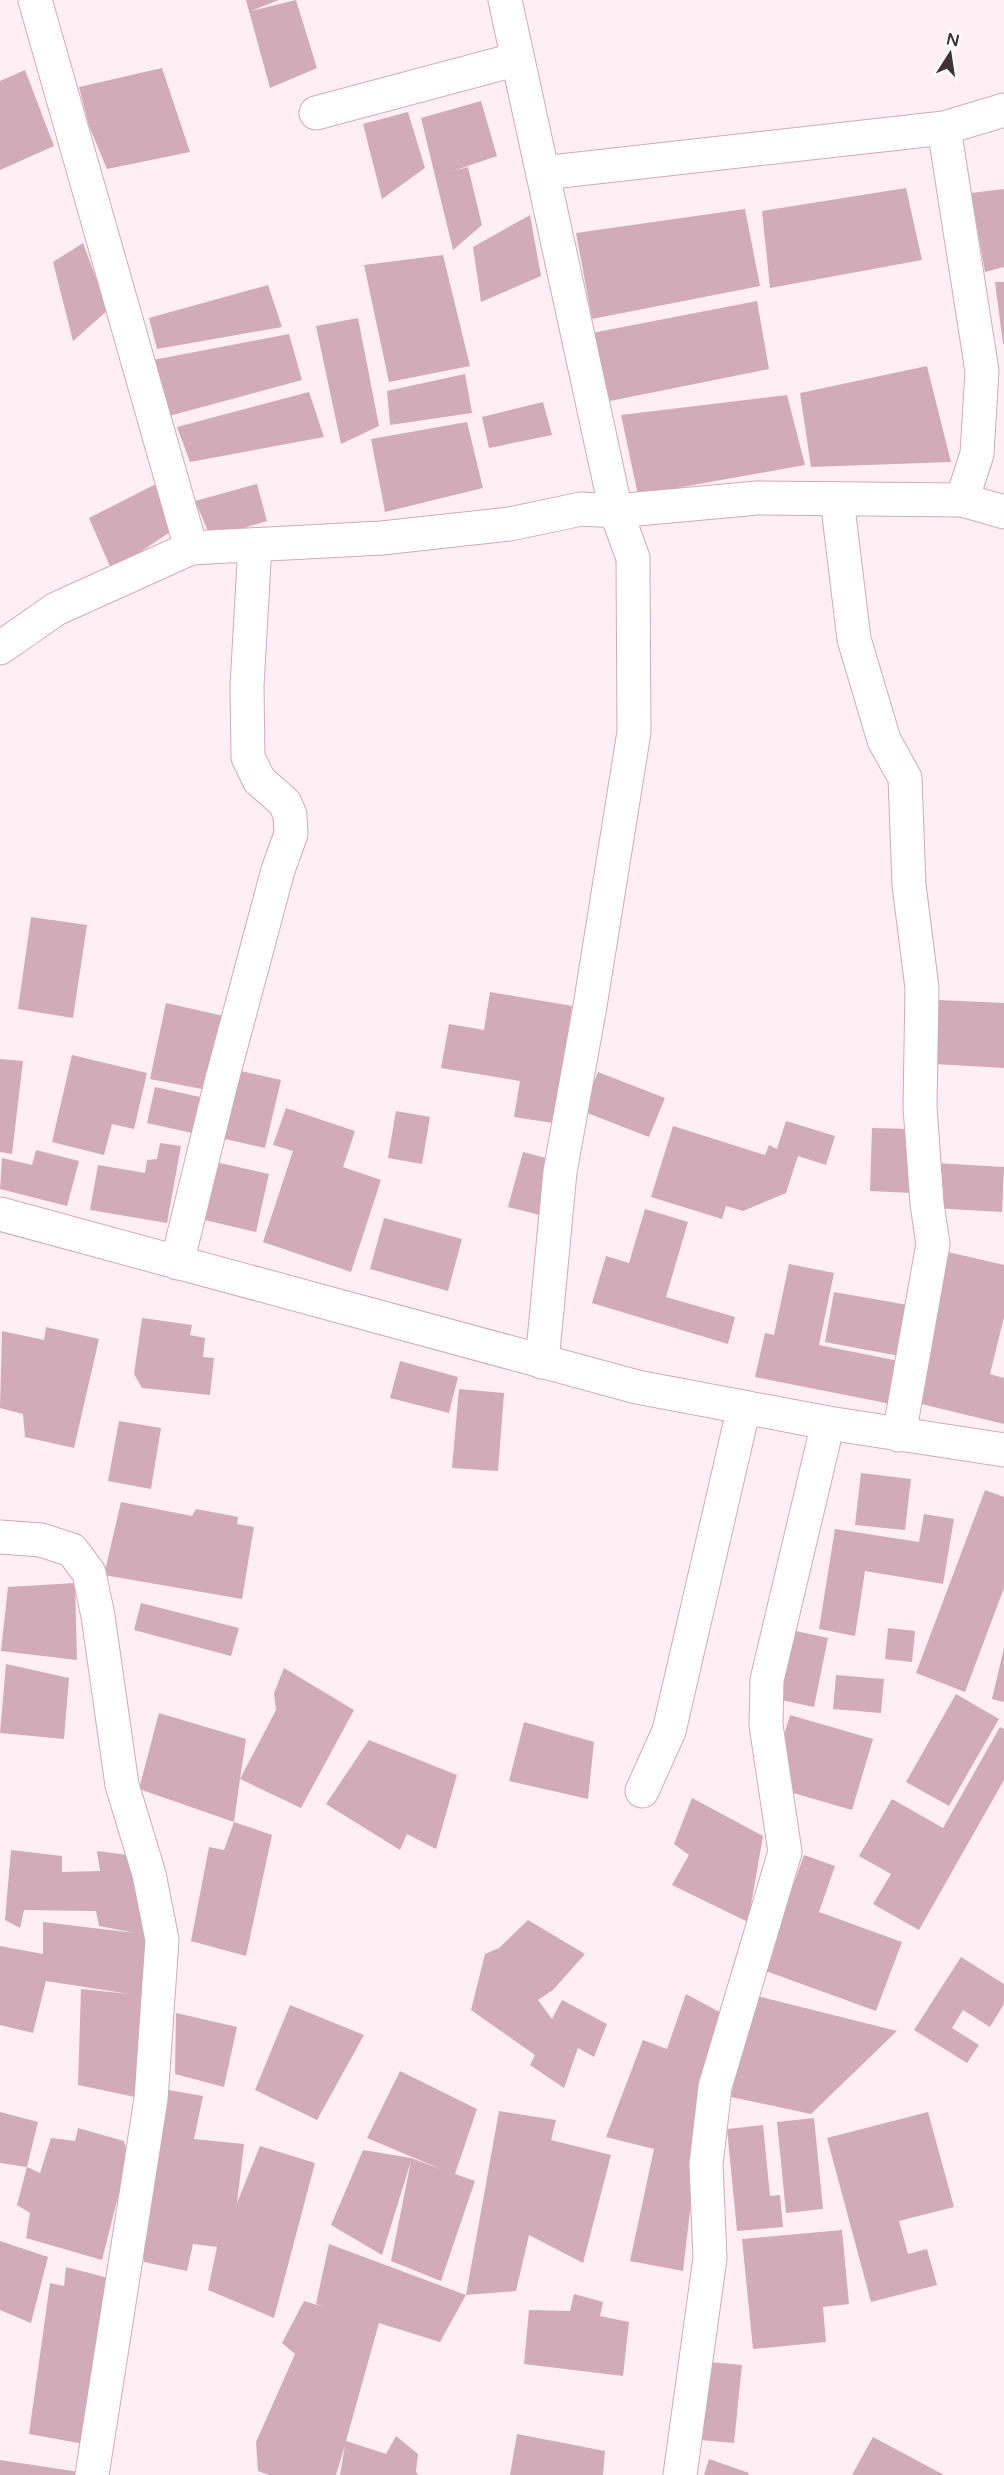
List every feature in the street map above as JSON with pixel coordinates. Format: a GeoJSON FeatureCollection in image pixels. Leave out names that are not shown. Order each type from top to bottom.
{"type":"FeatureCollection","features":[{"type":"Feature","properties":{"kind":"street"},"geometry":{"type":"LineString","coordinates":[[35,0],[191,548]]}},
{"type":"Feature","properties":{"kind":"street"},"geometry":{"type":"LineString","coordinates":[[505,0],[616,511],[633,558],[633,732],[590,1006],[560,1172],[542,1362]]}},
{"type":"Feature","properties":{"kind":"street"},"geometry":{"type":"LineString","coordinates":[[316,113],[518,59]]}},
{"type":"Feature","properties":{"kind":"street"},"geometry":{"type":"LineString","coordinates":[[543,173],[944,128],[1004,110]]}},
{"type":"Feature","properties":{"kind":"street"},"geometry":{"type":"LineString","coordinates":[[944,128],[982,371],[977,454],[962,500]]}},
{"type":"Feature","properties":{"kind":"street"},"geometry":{"type":"LineString","coordinates":[[0,648],[56,609],[191,548],[382,538],[510,524],[581,509],[616,511],[757,498],[962,500],[1004,512]]}},
{"type":"Feature","properties":{"kind":"street"},"geometry":{"type":"LineString","coordinates":[[837,499],[854,639],[884,740],[905,778],[909,885],[922,988],[920,1107],[927,1204],[933,1244],[899,1435]]}},
{"type":"Feature","properties":{"kind":"street"},"geometry":{"type":"LineString","coordinates":[[177,1263],[221,1083],[279,870],[291,834],[290,815],[285,803],[259,780],[248,757],[247,686],[255,544]]}},
{"type":"Feature","properties":{"kind":"street"},"geometry":{"type":"LineString","coordinates":[[0,1214],[637,1387],[828,1423],[1004,1450]]}},
{"type":"Feature","properties":{"kind":"street"},"geometry":{"type":"LineString","coordinates":[[642,1791],[669,1731],[744,1407]]}},
{"type":"Feature","properties":{"kind":"street"},"geometry":{"type":"LineString","coordinates":[[680,2475],[710,2258],[706,2164],[716,2087],[785,1852],[766,1725],[767,1680],[828,1423]]}},
{"type":"Feature","properties":{"kind":"street"},"geometry":{"type":"LineString","coordinates":[[0,1536],[41,1540],[72,1550],[89,1573],[98,1616],[122,1785],[149,1874],[162,1941],[151,2099],[92,2475]]}},
{"type":"Feature","properties":{"kind":"building"},"geometry":{"type":"Polygon","coordinates":[[[246,0],[279,0],[251,11],[296,0],[317,68],[270,88],[246,0]]]}},
{"type":"Feature","properties":{"kind":"building"},"geometry":{"type":"Polygon","coordinates":[[[162,68],[190,152],[107,169],[89,126],[79,87],[162,68]]]}},
{"type":"Feature","properties":{"kind":"building"},"geometry":{"type":"Polygon","coordinates":[[[25,70],[54,146],[0,170],[0,81],[25,70]]]}},
{"type":"Feature","properties":{"kind":"building"},"geometry":{"type":"Polygon","coordinates":[[[481,101],[497,156],[453,171],[468,167],[482,225],[453,250],[421,118],[481,101]]]}},
{"type":"Feature","properties":{"kind":"building"},"geometry":{"type":"Polygon","coordinates":[[[408,112],[425,168],[382,199],[363,124],[408,112]]]}},
{"type":"Feature","properties":{"kind":"building"},"geometry":{"type":"Polygon","coordinates":[[[906,188],[922,260],[770,288],[762,211],[906,188]]]}},
{"type":"Feature","properties":{"kind":"building"},"geometry":{"type":"Polygon","coordinates":[[[1004,189],[1004,267],[985,272],[971,193],[1004,189]]]}},
{"type":"Feature","properties":{"kind":"building"},"geometry":{"type":"Polygon","coordinates":[[[745,209],[760,286],[592,319],[576,233],[745,209]]]}},
{"type":"Feature","properties":{"kind":"building"},"geometry":{"type":"Polygon","coordinates":[[[530,215],[541,276],[481,302],[473,247],[530,215]]]}},
{"type":"Feature","properties":{"kind":"building"},"geometry":{"type":"Polygon","coordinates":[[[83,243],[108,310],[73,341],[53,262],[83,243]]]}},
{"type":"Feature","properties":{"kind":"building"},"geometry":{"type":"Polygon","coordinates":[[[443,255],[470,366],[389,382],[364,265],[443,255]]]}},
{"type":"Feature","properties":{"kind":"building"},"geometry":{"type":"Polygon","coordinates":[[[995,282],[1004,282],[1004,344],[1003,344],[995,282]]]}},
{"type":"Feature","properties":{"kind":"building"},"geometry":{"type":"Polygon","coordinates":[[[268,285],[282,327],[157,349],[149,318],[268,285]]]}},
{"type":"Feature","properties":{"kind":"building"},"geometry":{"type":"Polygon","coordinates":[[[757,301],[769,369],[610,401],[592,333],[757,301]]]}},
{"type":"Feature","properties":{"kind":"building"},"geometry":{"type":"Polygon","coordinates":[[[358,318],[379,426],[341,444],[316,326],[358,318]]]}},
{"type":"Feature","properties":{"kind":"building"},"geometry":{"type":"Polygon","coordinates":[[[289,334],[302,380],[169,416],[153,360],[289,334]]]}},
{"type":"Feature","properties":{"kind":"building"},"geometry":{"type":"Polygon","coordinates":[[[927,366],[951,462],[811,467],[800,393],[927,366]]]}},
{"type":"Feature","properties":{"kind":"building"},"geometry":{"type":"Polygon","coordinates":[[[465,374],[472,413],[390,425],[387,391],[465,374]]]}},
{"type":"Feature","properties":{"kind":"building"},"geometry":{"type":"Polygon","coordinates":[[[309,392],[324,437],[190,462],[177,427],[309,392]]]}},
{"type":"Feature","properties":{"kind":"building"},"geometry":{"type":"Polygon","coordinates":[[[787,395],[805,465],[638,495],[621,415],[787,395]]]}},
{"type":"Feature","properties":{"kind":"building"},"geometry":{"type":"Polygon","coordinates":[[[543,402],[552,435],[489,448],[482,417],[543,402]]]}},
{"type":"Feature","properties":{"kind":"building"},"geometry":{"type":"Polygon","coordinates":[[[467,422],[483,488],[385,512],[371,439],[467,422]]]}},
{"type":"Feature","properties":{"kind":"building"},"geometry":{"type":"Polygon","coordinates":[[[156,484],[170,532],[112,571],[89,518],[156,484]]]}},
{"type":"Feature","properties":{"kind":"building"},"geometry":{"type":"Polygon","coordinates":[[[257,484],[267,521],[211,538],[195,501],[257,484]]]}},
{"type":"Feature","properties":{"kind":"building"},"geometry":{"type":"Polygon","coordinates":[[[31,917],[87,925],[73,1018],[18,1009],[31,917]]]}},
{"type":"Feature","properties":{"kind":"building"},"geometry":{"type":"Polygon","coordinates":[[[490,992],[572,1006],[553,1123],[514,1117],[520,1081],[441,1068],[449,1024],[484,1030],[490,992]]]}},
{"type":"Feature","properties":{"kind":"building"},"geometry":{"type":"Polygon","coordinates":[[[938,1000],[1004,1003],[1004,1068],[935,1064],[938,1000]]]}},
{"type":"Feature","properties":{"kind":"building"},"geometry":{"type":"Polygon","coordinates":[[[166,1003],[228,1017],[212,1091],[150,1079],[166,1003]]]}},
{"type":"Feature","properties":{"kind":"building"},"geometry":{"type":"Polygon","coordinates":[[[72,1055],[147,1073],[134,1129],[112,1124],[104,1155],[52,1142],[72,1055]]]}},
{"type":"Feature","properties":{"kind":"building"},"geometry":{"type":"Polygon","coordinates":[[[0,1059],[23,1061],[12,1154],[0,1152],[0,1059]]]}},
{"type":"Feature","properties":{"kind":"building"},"geometry":{"type":"Polygon","coordinates":[[[232,1069],[281,1080],[265,1148],[216,1137],[232,1069]]]}},
{"type":"Feature","properties":{"kind":"building"},"geometry":{"type":"Polygon","coordinates":[[[598,1072],[665,1098],[649,1137],[582,1111],[598,1072]]]}},
{"type":"Feature","properties":{"kind":"building"},"geometry":{"type":"Polygon","coordinates":[[[155,1087],[209,1099],[201,1135],[147,1123],[155,1087]]]}},
{"type":"Feature","properties":{"kind":"building"},"geometry":{"type":"Polygon","coordinates":[[[286,1108],[355,1131],[343,1167],[381,1180],[351,1272],[263,1242],[293,1151],[273,1145],[286,1108]]]}},
{"type":"Feature","properties":{"kind":"building"},"geometry":{"type":"Polygon","coordinates":[[[396,1111],[430,1117],[422,1164],[388,1158],[396,1111]]]}},
{"type":"Feature","properties":{"kind":"building"},"geometry":{"type":"Polygon","coordinates":[[[786,1121],[835,1136],[826,1165],[798,1156],[786,1193],[743,1211],[726,1206],[722,1219],[651,1197],[673,1126],[765,1155],[769,1145],[777,1149],[786,1121]]]}},
{"type":"Feature","properties":{"kind":"building"},"geometry":{"type":"Polygon","coordinates":[[[872,1128],[914,1129],[912,1193],[870,1191],[872,1128]]]}},
{"type":"Feature","properties":{"kind":"building"},"geometry":{"type":"Polygon","coordinates":[[[160,1143],[181,1146],[167,1223],[90,1210],[98,1165],[145,1173],[147,1160],[157,1159],[160,1143]]]}},
{"type":"Feature","properties":{"kind":"building"},"geometry":{"type":"Polygon","coordinates":[[[36,1150],[79,1161],[67,1206],[0,1189],[2,1158],[32,1165],[36,1150]]]}},
{"type":"Feature","properties":{"kind":"building"},"geometry":{"type":"Polygon","coordinates":[[[523,1152],[554,1160],[540,1215],[508,1207],[523,1152]]]}},
{"type":"Feature","properties":{"kind":"building"},"geometry":{"type":"Polygon","coordinates":[[[211,1161],[269,1174],[256,1232],[196,1218],[211,1161]]]}},
{"type":"Feature","properties":{"kind":"building"},"geometry":{"type":"Polygon","coordinates":[[[935,1163],[1004,1167],[1002,1212],[933,1208],[935,1163]]]}},
{"type":"Feature","properties":{"kind":"building"},"geometry":{"type":"Polygon","coordinates":[[[645,1209],[688,1222],[666,1297],[735,1317],[728,1344],[592,1303],[606,1256],[629,1263],[645,1209]]]}},
{"type":"Feature","properties":{"kind":"building"},"geometry":{"type":"Polygon","coordinates":[[[384,1218],[462,1239],[448,1291],[370,1269],[384,1218]]]}},
{"type":"Feature","properties":{"kind":"building"},"geometry":{"type":"Polygon","coordinates":[[[948,1252],[1004,1265],[1004,1317],[990,1374],[1004,1378],[1004,1424],[913,1402],[948,1252]]]}},
{"type":"Feature","properties":{"kind":"building"},"geometry":{"type":"Polygon","coordinates":[[[789,1264],[834,1273],[819,1345],[899,1361],[891,1404],[755,1377],[765,1333],[774,1335],[789,1264]]]}},
{"type":"Feature","properties":{"kind":"building"},"geometry":{"type":"Polygon","coordinates":[[[834,1292],[908,1305],[899,1356],[825,1342],[834,1292]]]}},
{"type":"Feature","properties":{"kind":"building"},"geometry":{"type":"Polygon","coordinates":[[[142,1318],[192,1325],[190,1335],[205,1338],[203,1357],[214,1358],[210,1395],[142,1388],[134,1374],[142,1318]]]}},
{"type":"Feature","properties":{"kind":"building"},"geometry":{"type":"Polygon","coordinates":[[[46,1327],[99,1339],[74,1448],[25,1437],[23,1414],[0,1408],[2,1331],[44,1340],[46,1327]]]}},
{"type":"Feature","properties":{"kind":"building"},"geometry":{"type":"Polygon","coordinates":[[[400,1361],[458,1377],[449,1413],[390,1398],[400,1361]]]}},
{"type":"Feature","properties":{"kind":"building"},"geometry":{"type":"Polygon","coordinates":[[[459,1389],[504,1393],[498,1471],[452,1468],[459,1389]]]}},
{"type":"Feature","properties":{"kind":"building"},"geometry":{"type":"Polygon","coordinates":[[[119,1421],[161,1428],[151,1489],[108,1481],[119,1421]]]}},
{"type":"Feature","properties":{"kind":"building"},"geometry":{"type":"Polygon","coordinates":[[[861,1473],[911,1479],[905,1530],[855,1525],[861,1473]]]}},
{"type":"Feature","properties":{"kind":"building"},"geometry":{"type":"Polygon","coordinates":[[[985,1490],[1004,1497],[1004,1588],[965,1692],[916,1673],[985,1490]]]}},
{"type":"Feature","properties":{"kind":"building"},"geometry":{"type":"Polygon","coordinates":[[[121,1502],[192,1516],[196,1509],[238,1517],[237,1524],[254,1527],[242,1599],[104,1575],[121,1502]]]}},
{"type":"Feature","properties":{"kind":"building"},"geometry":{"type":"Polygon","coordinates":[[[924,1514],[954,1519],[943,1584],[865,1571],[855,1636],[819,1629],[835,1529],[919,1542],[924,1514]]]}},
{"type":"Feature","properties":{"kind":"building"},"geometry":{"type":"Polygon","coordinates":[[[75,1583],[77,1660],[1,1651],[8,1587],[75,1583]]]}},
{"type":"Feature","properties":{"kind":"building"},"geometry":{"type":"Polygon","coordinates":[[[141,1603],[239,1628],[231,1656],[134,1630],[141,1603]]]}},
{"type":"Feature","properties":{"kind":"building"},"geometry":{"type":"Polygon","coordinates":[[[888,1628],[915,1631],[912,1662],[885,1659],[888,1628]]]}},
{"type":"Feature","properties":{"kind":"building"},"geometry":{"type":"Polygon","coordinates":[[[787,1629],[828,1638],[814,1707],[772,1698],[787,1629]]]}},
{"type":"Feature","properties":{"kind":"building"},"geometry":{"type":"Polygon","coordinates":[[[1004,1648],[1004,1702],[992,1699],[1004,1648]]]}},
{"type":"Feature","properties":{"kind":"building"},"geometry":{"type":"Polygon","coordinates":[[[6,1664],[69,1678],[64,1739],[0,1733],[6,1664]]]}},
{"type":"Feature","properties":{"kind":"building"},"geometry":{"type":"Polygon","coordinates":[[[284,1668],[354,1710],[301,1808],[240,1779],[276,1710],[274,1693],[284,1668]]]}},
{"type":"Feature","properties":{"kind":"building"},"geometry":{"type":"Polygon","coordinates":[[[836,1675],[884,1679],[881,1713],[833,1709],[836,1675]]]}},
{"type":"Feature","properties":{"kind":"building"},"geometry":{"type":"Polygon","coordinates":[[[956,1694],[999,1719],[949,1806],[906,1782],[956,1694]]]}},
{"type":"Feature","properties":{"kind":"building"},"geometry":{"type":"Polygon","coordinates":[[[159,1713],[246,1739],[234,1822],[139,1789],[159,1713]]]}},
{"type":"Feature","properties":{"kind":"building"},"geometry":{"type":"Polygon","coordinates":[[[790,1715],[873,1739],[852,1810],[769,1786],[790,1715]]]}},
{"type":"Feature","properties":{"kind":"building"},"geometry":{"type":"Polygon","coordinates":[[[524,1722],[594,1742],[588,1799],[509,1781],[524,1722]]]}},
{"type":"Feature","properties":{"kind":"building"},"geometry":{"type":"Polygon","coordinates":[[[1000,1727],[1004,1729],[1004,1780],[919,1930],[873,1904],[891,1874],[859,1856],[892,1799],[943,1828],[1000,1727]]]}},
{"type":"Feature","properties":{"kind":"building"},"geometry":{"type":"Polygon","coordinates":[[[369,1740],[457,1775],[436,1849],[407,1834],[400,1850],[326,1804],[369,1740]]]}},
{"type":"Feature","properties":{"kind":"building"},"geometry":{"type":"Polygon","coordinates":[[[692,1798],[763,1836],[748,1922],[672,1885],[689,1855],[674,1844],[692,1798]]]}},
{"type":"Feature","properties":{"kind":"building"},"geometry":{"type":"Polygon","coordinates":[[[234,1822],[272,1835],[246,1956],[191,1941],[209,1847],[224,1850],[234,1822]]]}},
{"type":"Feature","properties":{"kind":"building"},"geometry":{"type":"Polygon","coordinates":[[[11,1850],[62,1856],[62,1872],[100,1871],[97,1851],[143,1857],[148,1935],[135,2097],[78,2085],[81,1989],[130,1994],[46,1981],[33,2033],[0,2025],[0,1946],[43,1954],[43,1922],[135,1933],[99,1926],[96,1911],[24,1910],[20,1928],[5,1920],[11,1850]]]}},
{"type":"Feature","properties":{"kind":"building"},"geometry":{"type":"Polygon","coordinates":[[[804,1855],[835,1866],[819,1912],[902,1942],[876,2011],[763,1970],[804,1855]]]}},
{"type":"Feature","properties":{"kind":"building"},"geometry":{"type":"Polygon","coordinates":[[[528,1920],[585,1954],[553,1990],[538,2000],[552,2019],[562,2000],[607,2024],[594,2057],[578,2048],[564,2088],[530,2065],[535,2055],[471,2010],[485,1954],[499,1948],[528,1920]]]}},
{"type":"Feature","properties":{"kind":"building"},"geometry":{"type":"Polygon","coordinates":[[[961,1957],[1004,1984],[1004,2004],[990,2027],[963,2010],[952,2028],[979,2045],[967,2063],[914,2030],[961,1957]]]}},
{"type":"Feature","properties":{"kind":"building"},"geometry":{"type":"Polygon","coordinates":[[[686,1994],[725,2015],[694,2177],[683,2271],[630,2261],[654,2149],[606,2137],[643,2040],[667,2049],[686,1994]]]}},
{"type":"Feature","properties":{"kind":"building"},"geometry":{"type":"Polygon","coordinates":[[[753,1995],[897,2031],[811,2114],[731,2097],[753,1995]]]}},
{"type":"Feature","properties":{"kind":"building"},"geometry":{"type":"Polygon","coordinates":[[[290,2005],[364,2035],[317,2120],[255,2090],[290,2005]]]}},
{"type":"Feature","properties":{"kind":"building"},"geometry":{"type":"Polygon","coordinates":[[[176,2013],[237,2027],[224,2087],[175,2074],[176,2013]]]}},
{"type":"Feature","properties":{"kind":"building"},"geometry":{"type":"Polygon","coordinates":[[[400,2071],[477,2109],[455,2174],[475,2181],[441,2281],[391,2261],[411,2161],[382,2255],[331,2225],[363,2150],[411,2158],[443,2170],[367,2138],[400,2071]]]}},
{"type":"Feature","properties":{"kind":"building"},"geometry":{"type":"Polygon","coordinates":[[[151,2087],[203,2096],[194,2139],[244,2144],[237,2203],[260,2146],[315,2163],[274,2318],[208,2290],[217,2247],[193,2244],[187,2271],[144,2262],[138,2183],[151,2087]]]}},
{"type":"Feature","properties":{"kind":"building"},"geometry":{"type":"Polygon","coordinates":[[[499,2111],[556,2120],[551,2140],[611,2155],[583,2263],[529,2235],[516,2291],[466,2295],[499,2111]]]}},
{"type":"Feature","properties":{"kind":"building"},"geometry":{"type":"Polygon","coordinates":[[[0,2112],[38,2122],[27,2167],[0,2163],[0,2112]]]}},
{"type":"Feature","properties":{"kind":"building"},"geometry":{"type":"Polygon","coordinates":[[[928,2112],[954,2207],[899,2221],[908,2254],[927,2249],[937,2285],[871,2302],[827,2138],[928,2112]]]}},
{"type":"Feature","properties":{"kind":"building"},"geometry":{"type":"Polygon","coordinates":[[[814,2118],[823,2209],[786,2213],[777,2122],[814,2118]]]}},
{"type":"Feature","properties":{"kind":"building"},"geometry":{"type":"Polygon","coordinates":[[[763,2125],[770,2196],[780,2195],[783,2227],[737,2231],[727,2129],[763,2125]]]}},
{"type":"Feature","properties":{"kind":"building"},"geometry":{"type":"Polygon","coordinates":[[[78,2128],[124,2141],[128,2157],[102,2260],[26,2238],[30,2213],[17,2205],[27,2167],[40,2173],[51,2138],[75,2141],[78,2128]]]}},
{"type":"Feature","properties":{"kind":"building"},"geometry":{"type":"Polygon","coordinates":[[[842,2230],[849,2304],[823,2307],[826,2342],[753,2349],[742,2239],[842,2230]]]}},
{"type":"Feature","properties":{"kind":"building"},"geometry":{"type":"Polygon","coordinates":[[[0,2241],[48,2257],[31,2323],[0,2310],[0,2241]]]}},
{"type":"Feature","properties":{"kind":"building"},"geometry":{"type":"Polygon","coordinates":[[[329,2244],[466,2295],[440,2342],[379,2323],[346,2441],[386,2454],[396,2436],[418,2454],[416,2472],[418,2475],[340,2475],[345,2445],[336,2475],[269,2475],[258,2471],[256,2442],[295,2354],[282,2343],[304,2301],[324,2307],[316,2304],[329,2244]]]}},
{"type":"Feature","properties":{"kind":"building"},"geometry":{"type":"Polygon","coordinates":[[[66,2267],[112,2279],[84,2444],[29,2434],[50,2283],[64,2286],[66,2267]]]}},
{"type":"Feature","properties":{"kind":"building"},"geometry":{"type":"Polygon","coordinates":[[[574,2294],[603,2302],[600,2316],[629,2322],[623,2376],[524,2364],[529,2310],[570,2311],[574,2294]]]}},
{"type":"Feature","properties":{"kind":"building"},"geometry":{"type":"Polygon","coordinates":[[[709,2362],[742,2365],[734,2443],[701,2440],[709,2362]]]}},
{"type":"Feature","properties":{"kind":"building"},"geometry":{"type":"Polygon","coordinates":[[[517,2434],[605,2451],[603,2475],[510,2475],[517,2434]]]}},
{"type":"Feature","properties":{"kind":"building"},"geometry":{"type":"Polygon","coordinates":[[[873,2437],[944,2475],[852,2475],[873,2437]]]}},
{"type":"Feature","properties":{"kind":"building"},"geometry":{"type":"Polygon","coordinates":[[[709,2459],[749,2473],[748,2475],[704,2475],[709,2459]]]}},
{"type":"Feature","properties":{"kind":"building"},"geometry":{"type":"Polygon","coordinates":[[[0,2460],[79,2472],[79,2475],[0,2475],[0,2460]]]}}]}
